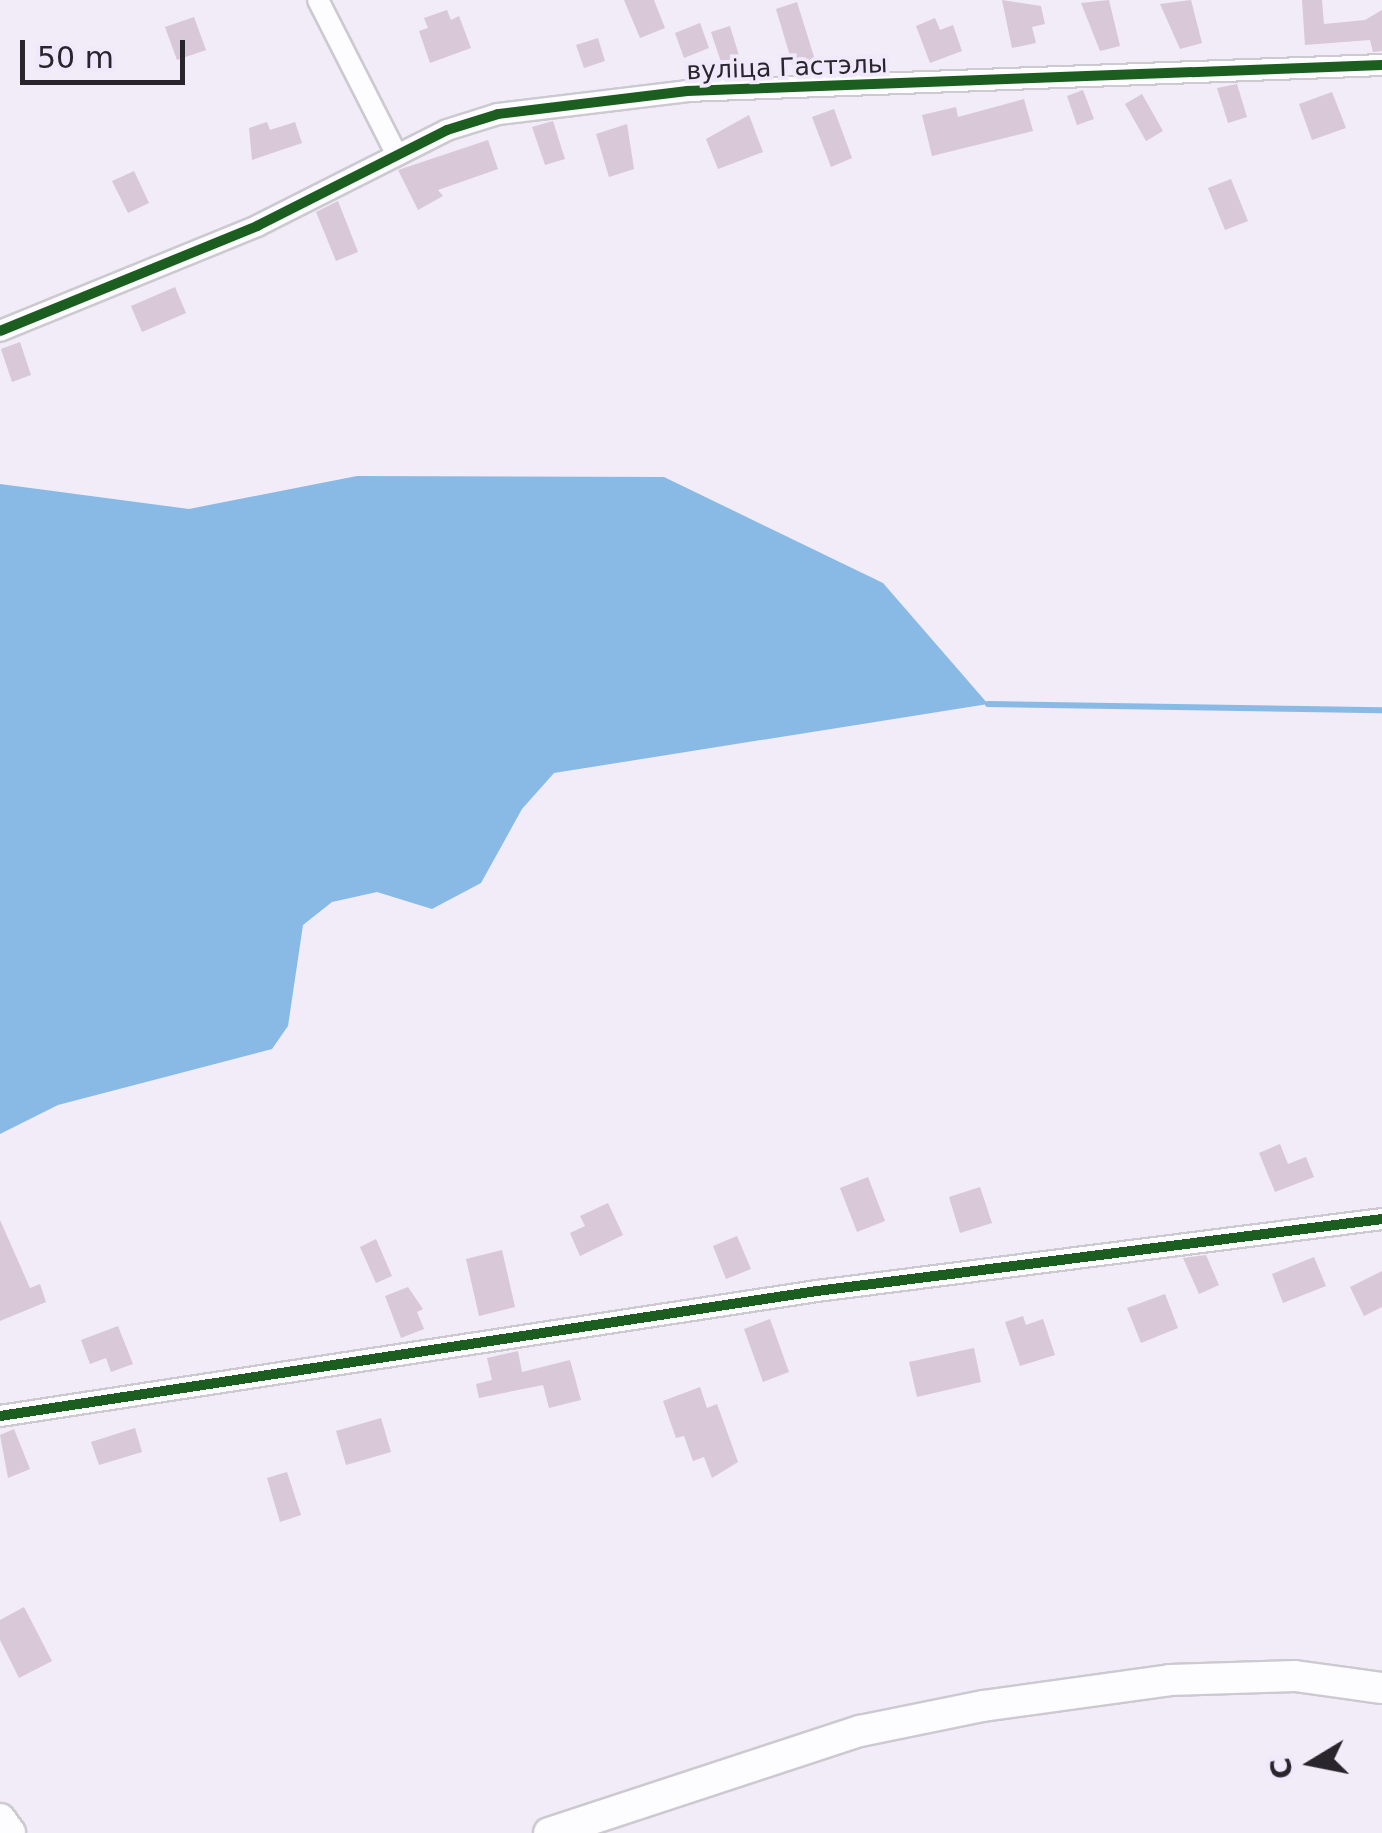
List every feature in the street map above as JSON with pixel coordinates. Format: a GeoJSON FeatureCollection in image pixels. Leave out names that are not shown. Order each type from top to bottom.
{"type":"FeatureCollection","features":[{"type":"Feature","properties":{"kind":"street"},"geometry":{"type":"LineString","coordinates":[[318,0],[397,155]]}},
{"type":"Feature","properties":{"kind":"street","name":"вуліца Гастэлы"},"geometry":{"type":"LineString","coordinates":[[0,331],[240,234],[397,155],[498,114],[687,91],[1382,65]]}},
{"type":"Feature","properties":{"kind":"street"},"geometry":{"type":"LineString","coordinates":[[0,1416],[799,1294],[1382,1218]]}},
{"type":"Feature","properties":{"kind":"street"},"geometry":{"type":"LineString","coordinates":[[549,1833],[860,1731],[984,1706],[1170,1680],[1294,1676],[1382,1688]]}},
{"type":"Feature","properties":{"kind":"street"},"geometry":{"type":"LineString","coordinates":[[0,1819],[10,1833]]}},
{"type":"Feature","properties":{"kind":"water"},"geometry":{"type":"Polygon","coordinates":[[[357,476],[664,477],[883,583],[988,704],[554,773],[522,809],[481,883],[432,909],[377,892],[332,902],[303,925],[288,1026],[272,1049],[58,1105],[0,1134],[0,484],[189,509],[357,476]]]}},
{"type":"Feature","properties":{"kind":"building"},"geometry":{"type":"Polygon","coordinates":[[[624,0],[654,0],[665,28],[640,38],[624,0]]]}},
{"type":"Feature","properties":{"kind":"building"},"geometry":{"type":"Polygon","coordinates":[[[1002,0],[1041,6],[1045,24],[1032,27],[1036,43],[1012,48],[1002,0]]]}},
{"type":"Feature","properties":{"kind":"building"},"geometry":{"type":"Polygon","coordinates":[[[1109,0],[1120,46],[1100,51],[1081,3],[1109,0]]]}},
{"type":"Feature","properties":{"kind":"building"},"geometry":{"type":"Polygon","coordinates":[[[1191,0],[1202,43],[1180,49],[1160,4],[1191,0]]]}},
{"type":"Feature","properties":{"kind":"building"},"geometry":{"type":"Polygon","coordinates":[[[1302,0],[1322,0],[1324,24],[1365,20],[1382,10],[1382,51],[1373,52],[1370,40],[1305,45],[1302,0]]]}},
{"type":"Feature","properties":{"kind":"building"},"geometry":{"type":"Polygon","coordinates":[[[797,2],[815,60],[793,66],[776,9],[797,2]]]}},
{"type":"Feature","properties":{"kind":"building"},"geometry":{"type":"Polygon","coordinates":[[[447,10],[451,20],[459,16],[471,48],[430,63],[419,31],[428,28],[424,18],[447,10]]]}},
{"type":"Feature","properties":{"kind":"building"},"geometry":{"type":"Polygon","coordinates":[[[194,17],[206,50],[177,60],[165,27],[194,17]]]}},
{"type":"Feature","properties":{"kind":"building"},"geometry":{"type":"Polygon","coordinates":[[[935,18],[940,30],[953,25],[962,51],[930,63],[916,26],[935,18]]]}},
{"type":"Feature","properties":{"kind":"building"},"geometry":{"type":"Polygon","coordinates":[[[700,23],[709,48],[684,58],[675,33],[700,23]]]}},
{"type":"Feature","properties":{"kind":"building"},"geometry":{"type":"Polygon","coordinates":[[[730,26],[741,62],[723,68],[711,32],[730,26]]]}},
{"type":"Feature","properties":{"kind":"building"},"geometry":{"type":"Polygon","coordinates":[[[598,38],[605,61],[584,68],[576,45],[598,38]]]}},
{"type":"Feature","properties":{"kind":"building"},"geometry":{"type":"Polygon","coordinates":[[[1237,84],[1247,117],[1228,123],[1217,88],[1237,84]]]}},
{"type":"Feature","properties":{"kind":"building"},"geometry":{"type":"Polygon","coordinates":[[[1083,90],[1094,119],[1077,125],[1067,96],[1083,90]]]}},
{"type":"Feature","properties":{"kind":"building"},"geometry":{"type":"Polygon","coordinates":[[[1332,92],[1346,128],[1312,140],[1299,104],[1332,92]]]}},
{"type":"Feature","properties":{"kind":"building"},"geometry":{"type":"Polygon","coordinates":[[[1142,94],[1163,131],[1146,141],[1125,104],[1142,94]]]}},
{"type":"Feature","properties":{"kind":"building"},"geometry":{"type":"Polygon","coordinates":[[[1024,99],[1033,131],[932,156],[922,115],[956,107],[958,117],[1024,99]]]}},
{"type":"Feature","properties":{"kind":"building"},"geometry":{"type":"Polygon","coordinates":[[[834,109],[852,158],[831,167],[812,117],[834,109]]]}},
{"type":"Feature","properties":{"kind":"building"},"geometry":{"type":"Polygon","coordinates":[[[749,115],[763,152],[718,169],[706,139],[749,115]]]}},
{"type":"Feature","properties":{"kind":"building"},"geometry":{"type":"Polygon","coordinates":[[[553,121],[565,159],[545,165],[532,127],[553,121]]]}},
{"type":"Feature","properties":{"kind":"building"},"geometry":{"type":"Polygon","coordinates":[[[267,122],[270,130],[295,122],[302,143],[252,160],[249,128],[267,122]]]}},
{"type":"Feature","properties":{"kind":"building"},"geometry":{"type":"Polygon","coordinates":[[[627,124],[634,169],[609,177],[596,134],[627,124]]]}},
{"type":"Feature","properties":{"kind":"building"},"geometry":{"type":"Polygon","coordinates":[[[488,140],[498,169],[438,190],[443,196],[418,210],[398,170],[488,140]]]}},
{"type":"Feature","properties":{"kind":"building"},"geometry":{"type":"Polygon","coordinates":[[[134,171],[149,203],[128,213],[112,181],[134,171]]]}},
{"type":"Feature","properties":{"kind":"building"},"geometry":{"type":"Polygon","coordinates":[[[1231,179],[1248,221],[1225,230],[1208,188],[1231,179]]]}},
{"type":"Feature","properties":{"kind":"building"},"geometry":{"type":"Polygon","coordinates":[[[338,201],[358,252],[336,261],[316,212],[338,201]]]}},
{"type":"Feature","properties":{"kind":"building"},"geometry":{"type":"Polygon","coordinates":[[[175,287],[186,313],[142,332],[131,306],[175,287]]]}},
{"type":"Feature","properties":{"kind":"building"},"geometry":{"type":"Polygon","coordinates":[[[20,342],[31,375],[12,382],[1,349],[20,342]]]}},
{"type":"Feature","properties":{"kind":"building"},"geometry":{"type":"Polygon","coordinates":[[[1280,1144],[1288,1164],[1306,1157],[1314,1177],[1275,1192],[1259,1153],[1280,1144]]]}},
{"type":"Feature","properties":{"kind":"building"},"geometry":{"type":"Polygon","coordinates":[[[868,1177],[885,1221],[857,1232],[840,1188],[868,1177]]]}},
{"type":"Feature","properties":{"kind":"building"},"geometry":{"type":"Polygon","coordinates":[[[980,1187],[992,1223],[960,1233],[949,1197],[980,1187]]]}},
{"type":"Feature","properties":{"kind":"building"},"geometry":{"type":"Polygon","coordinates":[[[608,1203],[623,1235],[580,1256],[570,1233],[585,1226],[580,1216],[608,1203]]]}},
{"type":"Feature","properties":{"kind":"building"},"geometry":{"type":"Polygon","coordinates":[[[0,1220],[30,1288],[40,1284],[46,1302],[0,1321],[0,1220]]]}},
{"type":"Feature","properties":{"kind":"building"},"geometry":{"type":"Polygon","coordinates":[[[737,1236],[751,1269],[726,1279],[713,1246],[737,1236]]]}},
{"type":"Feature","properties":{"kind":"building"},"geometry":{"type":"Polygon","coordinates":[[[376,1239],[392,1276],[376,1283],[360,1247],[376,1239]]]}},
{"type":"Feature","properties":{"kind":"building"},"geometry":{"type":"Polygon","coordinates":[[[502,1250],[515,1307],[479,1316],[466,1259],[502,1250]]]}},
{"type":"Feature","properties":{"kind":"building"},"geometry":{"type":"Polygon","coordinates":[[[1206,1255],[1219,1285],[1199,1294],[1183,1258],[1206,1255]]]}},
{"type":"Feature","properties":{"kind":"building"},"geometry":{"type":"Polygon","coordinates":[[[1314,1257],[1326,1286],[1283,1303],[1272,1274],[1314,1257]]]}},
{"type":"Feature","properties":{"kind":"building"},"geometry":{"type":"Polygon","coordinates":[[[1382,1271],[1382,1307],[1364,1316],[1350,1287],[1382,1271]]]}},
{"type":"Feature","properties":{"kind":"building"},"geometry":{"type":"Polygon","coordinates":[[[408,1287],[423,1309],[417,1312],[424,1329],[401,1338],[385,1296],[408,1287]]]}},
{"type":"Feature","properties":{"kind":"building"},"geometry":{"type":"Polygon","coordinates":[[[1165,1294],[1178,1328],[1141,1343],[1127,1308],[1165,1294]]]}},
{"type":"Feature","properties":{"kind":"building"},"geometry":{"type":"Polygon","coordinates":[[[1023,1316],[1026,1325],[1043,1319],[1055,1355],[1020,1366],[1005,1322],[1023,1316]]]}},
{"type":"Feature","properties":{"kind":"building"},"geometry":{"type":"Polygon","coordinates":[[[770,1319],[789,1372],[763,1382],[744,1329],[770,1319]]]}},
{"type":"Feature","properties":{"kind":"building"},"geometry":{"type":"Polygon","coordinates":[[[118,1326],[133,1364],[111,1372],[106,1358],[90,1364],[81,1340],[118,1326]]]}},
{"type":"Feature","properties":{"kind":"building"},"geometry":{"type":"Polygon","coordinates":[[[974,1348],[981,1382],[917,1397],[909,1362],[974,1348]]]}},
{"type":"Feature","properties":{"kind":"building"},"geometry":{"type":"Polygon","coordinates":[[[518,1351],[522,1372],[570,1360],[581,1400],[549,1408],[543,1385],[479,1398],[476,1384],[492,1380],[487,1358],[518,1351]]]}},
{"type":"Feature","properties":{"kind":"building"},"geometry":{"type":"Polygon","coordinates":[[[700,1387],[707,1408],[717,1404],[738,1462],[712,1478],[704,1457],[693,1461],[684,1436],[676,1438],[663,1401],[700,1387]]]}},
{"type":"Feature","properties":{"kind":"building"},"geometry":{"type":"Polygon","coordinates":[[[381,1418],[391,1452],[346,1465],[336,1431],[381,1418]]]}},
{"type":"Feature","properties":{"kind":"building"},"geometry":{"type":"Polygon","coordinates":[[[135,1428],[142,1452],[99,1465],[91,1442],[135,1428]]]}},
{"type":"Feature","properties":{"kind":"building"},"geometry":{"type":"Polygon","coordinates":[[[14,1429],[30,1469],[8,1478],[0,1435],[14,1429]]]}},
{"type":"Feature","properties":{"kind":"building"},"geometry":{"type":"Polygon","coordinates":[[[287,1472],[301,1515],[280,1522],[267,1478],[287,1472]]]}},
{"type":"Feature","properties":{"kind":"building"},"geometry":{"type":"Polygon","coordinates":[[[24,1607],[52,1661],[19,1678],[0,1640],[0,1620],[24,1607]]]}},
{"type":"Feature","properties":{"kind":"waterway"},"geometry":{"type":"LineString","coordinates":[[988,704],[1382,710]]}},
{"type":"Feature","properties":{"kind":"cycle path"},"geometry":{"type":"LineString","coordinates":[[0,331],[257,226],[447,130],[498,114],[687,91],[1382,65]]}},
{"type":"Feature","properties":{"kind":"cycle path"},"geometry":{"type":"LineString","coordinates":[[0,1416],[817,1291],[1382,1219]]}}]}
